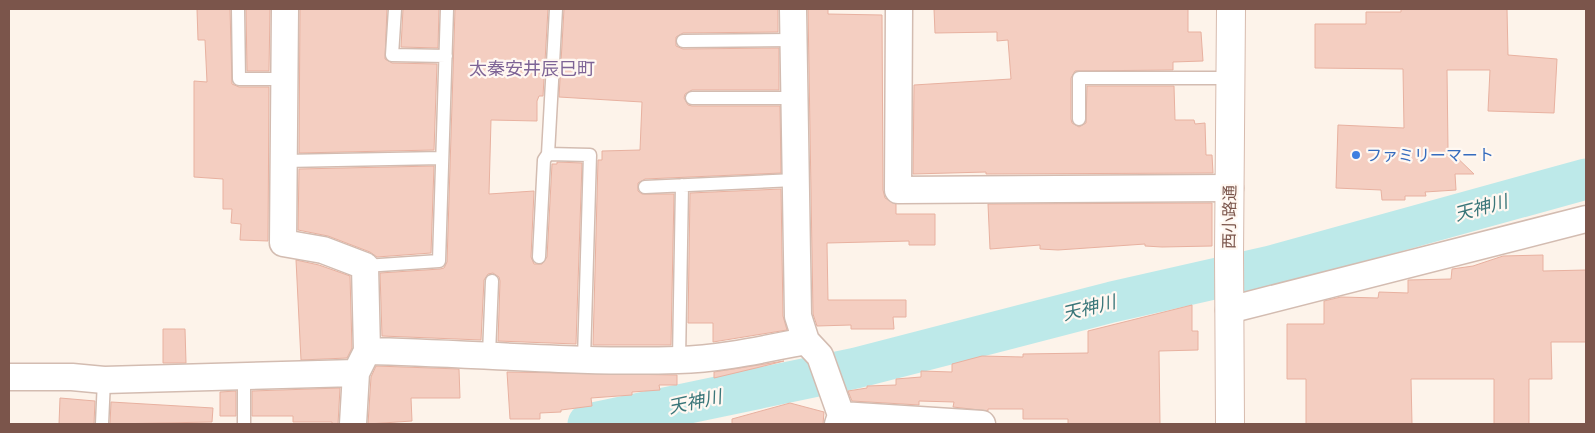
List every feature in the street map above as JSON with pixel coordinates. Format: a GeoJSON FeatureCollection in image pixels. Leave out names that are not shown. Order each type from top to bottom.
{"type":"FeatureCollection","features":[{"type":"Feature","properties":{"kind":"street"},"geometry":{"type":"LineString","coordinates":[[285,9],[283,244],[323,250],[365,266],[361,362],[353,424]]}},
{"type":"Feature","properties":{"kind":"street"},"geometry":{"type":"LineString","coordinates":[[793,9],[798,316],[831,390],[839,420],[982,424]]}},
{"type":"Feature","properties":{"kind":"street"},"geometry":{"type":"LineString","coordinates":[[899,9],[898,190],[1230,188]]}},
{"type":"Feature","properties":{"kind":"street","name":"西小路通"},"geometry":{"type":"LineString","coordinates":[[1230,424],[1231,9]]}},
{"type":"Feature","properties":{"kind":"street"},"geometry":{"type":"LineString","coordinates":[[1229,300],[1586,219]]}},
{"type":"Feature","properties":{"kind":"street"},"geometry":{"type":"LineString","coordinates":[[9,377],[72,377],[104,380],[244,378],[361,362],[489,354],[584,359],[679,360],[813,348]]}},
{"type":"Feature","properties":{"kind":"lane"},"geometry":{"type":"LineString","coordinates":[[238,9],[239,79],[285,79]]}},
{"type":"Feature","properties":{"kind":"lane"},"geometry":{"type":"LineString","coordinates":[[395,9],[392,56],[446,56]]}},
{"type":"Feature","properties":{"kind":"lane"},"geometry":{"type":"LineString","coordinates":[[365,266],[439,261],[447,9]]}},
{"type":"Feature","properties":{"kind":"lane"},"geometry":{"type":"LineString","coordinates":[[539,257],[544,160],[548,154],[556,9]]}},
{"type":"Feature","properties":{"kind":"lane"},"geometry":{"type":"LineString","coordinates":[[683,42],[793,40]]}},
{"type":"Feature","properties":{"kind":"lane"},"geometry":{"type":"LineString","coordinates":[[1079,118],[1079,78],[1230,78]]}},
{"type":"Feature","properties":{"kind":"lane"},"geometry":{"type":"LineString","coordinates":[[692,98],[793,98]]}},
{"type":"Feature","properties":{"kind":"lane"},"geometry":{"type":"LineString","coordinates":[[548,154],[590,155],[584,359]]}},
{"type":"Feature","properties":{"kind":"lane"},"geometry":{"type":"LineString","coordinates":[[284,162],[442,158]]}},
{"type":"Feature","properties":{"kind":"lane"},"geometry":{"type":"LineString","coordinates":[[645,187],[795,180]]}},
{"type":"Feature","properties":{"kind":"lane"},"geometry":{"type":"LineString","coordinates":[[679,360],[682,185]]}},
{"type":"Feature","properties":{"kind":"lane"},"geometry":{"type":"LineString","coordinates":[[489,354],[492,281]]}},
{"type":"Feature","properties":{"kind":"lane"},"geometry":{"type":"LineString","coordinates":[[244,378],[244,424]]}},
{"type":"Feature","properties":{"kind":"lane"},"geometry":{"type":"LineString","coordinates":[[102,424],[104,380]]}},
{"type":"Feature","properties":{"kind":"building"},"geometry":{"type":"Polygon","coordinates":[[[197,9],[230,9],[232,84],[239,87],[269,87],[268,241],[240,240],[241,224],[231,223],[232,209],[223,209],[223,179],[194,177],[194,81],[207,82],[205,40],[198,40],[197,9]]]}},
{"type":"Feature","properties":{"kind":"building"},"geometry":{"type":"Polygon","coordinates":[[[246,9],[270,9],[269,71],[247,71],[246,9]]]}},
{"type":"Feature","properties":{"kind":"building"},"geometry":{"type":"Polygon","coordinates":[[[300,9],[387,9],[385,59],[392,63],[437,64],[434,150],[299,153],[300,9]]]}},
{"type":"Feature","properties":{"kind":"building"},"geometry":{"type":"Polygon","coordinates":[[[403,9],[439,9],[438,48],[401,47],[403,9]]]}},
{"type":"Feature","properties":{"kind":"building"},"geometry":{"type":"Polygon","coordinates":[[[455,9],[548,9],[543,96],[539,96],[537,101],[537,121],[491,120],[489,194],[534,191],[531,257],[534,264],[542,264],[547,257],[552,164],[557,164],[557,162],[582,163],[576,344],[498,341],[500,281],[499,277],[493,273],[488,274],[484,280],[481,340],[382,336],[380,273],[440,269],[444,268],[447,262],[455,9]]]}},
{"type":"Feature","properties":{"kind":"building"},"geometry":{"type":"Polygon","coordinates":[[[564,9],[778,9],[778,32],[683,33],[676,37],[676,46],[683,49],[779,48],[779,90],[692,90],[685,94],[684,98],[688,105],[692,106],[780,106],[781,173],[645,179],[638,183],[638,191],[642,194],[674,194],[671,345],[593,345],[598,160],[602,160],[602,151],[640,150],[642,102],[559,97],[564,9]]]}},
{"type":"Feature","properties":{"kind":"building"},"geometry":{"type":"Polygon","coordinates":[[[808,9],[828,9],[828,14],[882,15],[883,190],[885,198],[896,204],[896,214],[935,214],[935,245],[909,245],[909,241],[827,243],[828,300],[906,300],[906,317],[893,317],[894,329],[851,329],[851,325],[817,326],[813,314],[808,9]]]}},
{"type":"Feature","properties":{"kind":"building"},"geometry":{"type":"Polygon","coordinates":[[[934,9],[1188,9],[1188,32],[1201,32],[1203,61],[1173,62],[1173,70],[1075,71],[1071,78],[1071,119],[1072,123],[1079,127],[1086,123],[1087,86],[1174,86],[1175,120],[1194,120],[1195,124],[1205,123],[1206,155],[1212,155],[1213,173],[986,174],[986,172],[913,174],[914,85],[1011,79],[1008,40],[997,41],[997,32],[935,33],[934,9]]]}},
{"type":"Feature","properties":{"kind":"building"},"geometry":{"type":"Polygon","coordinates":[[[1401,9],[1507,9],[1508,55],[1557,59],[1554,113],[1488,111],[1490,70],[1447,70],[1448,149],[1474,174],[1455,174],[1456,190],[1425,192],[1426,196],[1405,196],[1405,200],[1382,200],[1381,190],[1336,188],[1338,125],[1404,128],[1403,69],[1315,68],[1315,24],[1366,24],[1366,12],[1401,12],[1401,9]]]}},
{"type":"Feature","properties":{"kind":"building"},"geometry":{"type":"Polygon","coordinates":[[[434,166],[431,253],[377,257],[370,252],[328,236],[298,230],[299,169],[434,166]]]}},
{"type":"Feature","properties":{"kind":"building"},"geometry":{"type":"Polygon","coordinates":[[[781,189],[783,316],[787,330],[713,342],[713,323],[688,323],[690,193],[781,189]]]}},
{"type":"Feature","properties":{"kind":"building"},"geometry":{"type":"Polygon","coordinates":[[[1212,203],[1212,246],[1162,247],[1145,246],[1145,244],[1058,250],[1040,249],[1040,245],[990,249],[988,204],[1212,203]]]}},
{"type":"Feature","properties":{"kind":"building"},"geometry":{"type":"Polygon","coordinates":[[[1543,255],[1543,271],[1586,270],[1586,342],[1551,342],[1552,379],[1529,379],[1529,424],[1494,424],[1494,379],[1411,379],[1412,424],[1306,424],[1306,379],[1287,379],[1287,324],[1324,324],[1324,301],[1341,297],[1378,298],[1379,292],[1408,293],[1408,280],[1451,279],[1452,269],[1473,266],[1503,256],[1543,255]]]}},
{"type":"Feature","properties":{"kind":"building"},"geometry":{"type":"Polygon","coordinates":[[[296,260],[319,265],[350,276],[352,348],[347,358],[301,360],[296,260]]]}},
{"type":"Feature","properties":{"kind":"building"},"geometry":{"type":"Polygon","coordinates":[[[1192,305],[1192,331],[1198,331],[1198,350],[1159,351],[1160,424],[1068,424],[1068,419],[1023,419],[1023,409],[988,409],[988,411],[953,407],[954,402],[919,401],[919,405],[852,401],[848,391],[867,388],[867,386],[896,385],[896,379],[921,377],[921,371],[952,372],[952,364],[982,356],[1023,357],[1023,354],[1088,353],[1088,331],[1192,305]]]}},
{"type":"Feature","properties":{"kind":"building"},"geometry":{"type":"Polygon","coordinates":[[[163,329],[185,329],[186,363],[163,363],[163,329]]]}},
{"type":"Feature","properties":{"kind":"building"},"geometry":{"type":"Polygon","coordinates":[[[784,361],[756,368],[714,378],[714,372],[784,361]]]}},
{"type":"Feature","properties":{"kind":"building"},"geometry":{"type":"Polygon","coordinates":[[[376,366],[459,369],[460,398],[411,398],[412,421],[368,424],[371,377],[376,366]]]}},
{"type":"Feature","properties":{"kind":"building"},"geometry":{"type":"Polygon","coordinates":[[[507,372],[677,375],[677,385],[659,385],[660,390],[632,392],[632,395],[591,398],[592,406],[561,410],[561,412],[540,413],[540,419],[510,419],[507,372]]]}},
{"type":"Feature","properties":{"kind":"building"},"geometry":{"type":"Polygon","coordinates":[[[340,388],[338,424],[332,424],[332,422],[293,422],[293,416],[252,416],[252,391],[340,388]]]}},
{"type":"Feature","properties":{"kind":"building"},"geometry":{"type":"Polygon","coordinates":[[[236,391],[236,416],[220,416],[220,392],[236,391]]]}},
{"type":"Feature","properties":{"kind":"building"},"geometry":{"type":"Polygon","coordinates":[[[60,398],[95,401],[94,424],[59,424],[60,398]]]}},
{"type":"Feature","properties":{"kind":"building"},"geometry":{"type":"Polygon","coordinates":[[[111,402],[213,408],[212,422],[110,424],[111,402]]]}},
{"type":"Feature","properties":{"kind":"building"},"geometry":{"type":"Polygon","coordinates":[[[790,403],[824,412],[823,424],[732,424],[732,419],[790,403]]]}},
{"type":"Feature","properties":{"kind":"waterway","name":"天神川"},"geometry":{"type":"LineString","coordinates":[[588,424],[856,368],[1112,302],[1271,266],[1586,179]]}},
{"type":"Feature","properties":{"kind":"place","name":"ファミリーマート"},"geometry":{"type":"Point","coordinates":[1356,155]}},
{"type":"Feature","properties":{"kind":"district","name":"太秦安井辰巳町"},"geometry":{"type":"Point","coordinates":[532,69]}}]}
